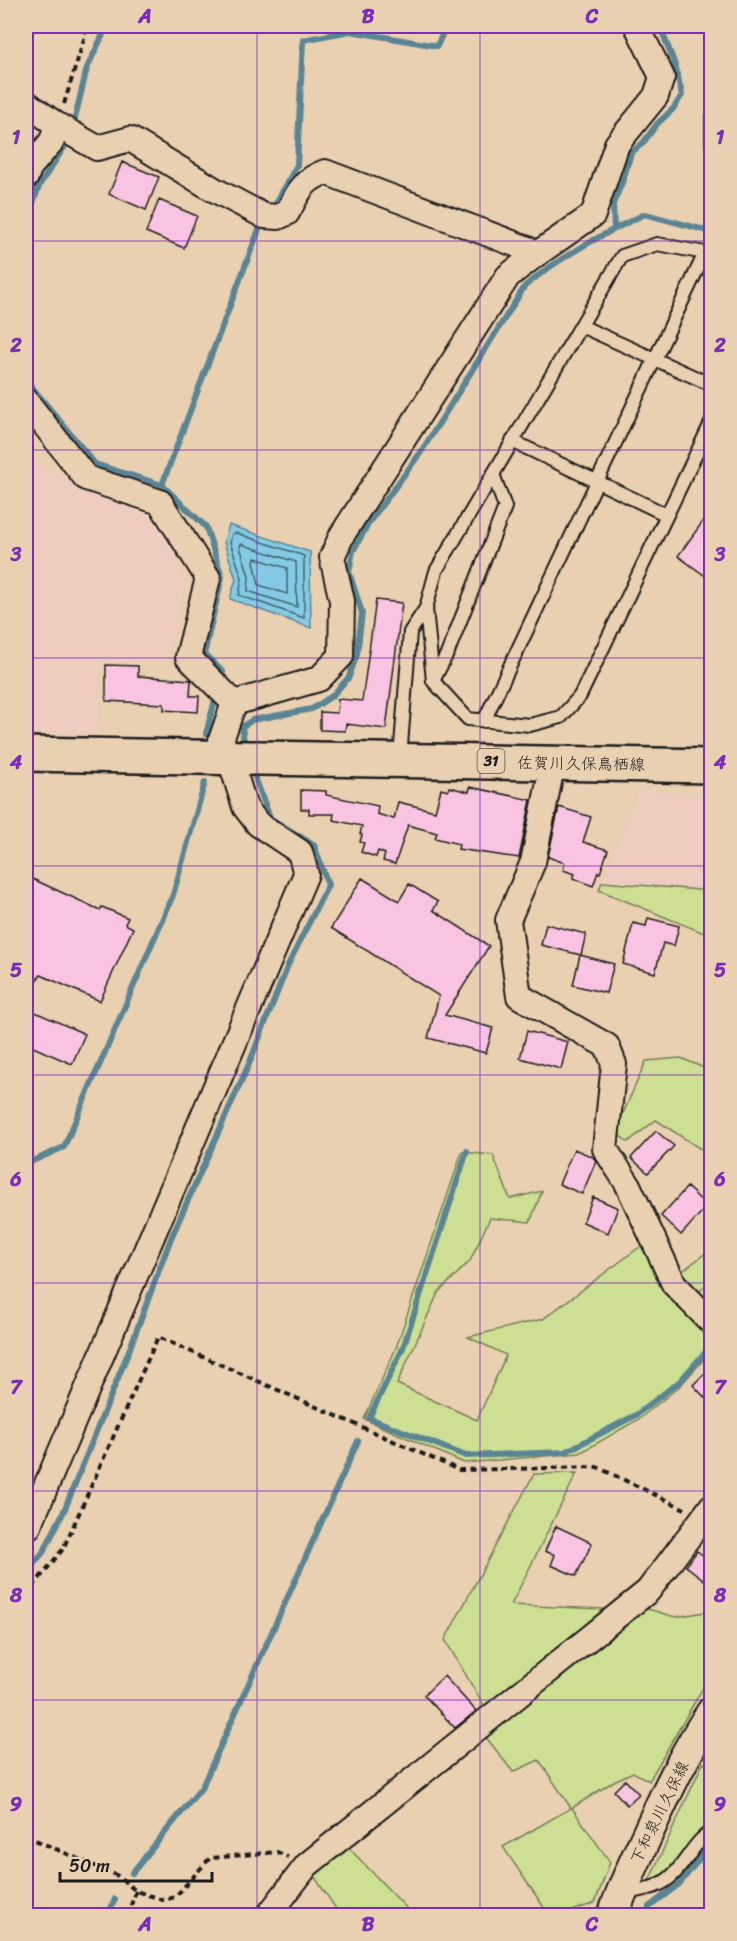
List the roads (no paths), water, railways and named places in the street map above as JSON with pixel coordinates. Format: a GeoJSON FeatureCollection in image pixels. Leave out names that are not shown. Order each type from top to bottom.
{"type":"FeatureCollection","features":[{"type":"Feature","properties":{"kind":"main road","name":"31"},"geometry":{"type":"LineString","coordinates":[[26,754],[229,756]]}},
{"type":"Feature","properties":{"kind":"main road","name":"佐賀川久保鳥栖線"},"geometry":{"type":"LineString","coordinates":[[229,756],[711,766]]}},
{"type":"Feature","properties":{"kind":"street"},"geometry":{"type":"LineString","coordinates":[[234,703],[319,679],[341,656],[342,601],[332,556],[342,535],[508,276],[593,215],[617,144],[656,96],[662,77],[637,26]]}},
{"type":"Feature","properties":{"kind":"street"},"geometry":{"type":"LineString","coordinates":[[26,103],[57,125],[97,148],[130,139],[213,189],[264,216],[278,217],[287,213],[303,184],[310,177],[325,172],[528,249],[534,256]]}},
{"type":"Feature","properties":{"kind":"street"},"geometry":{"type":"LineString","coordinates":[[26,177],[29,168],[52,141],[57,125]]}},
{"type":"Feature","properties":{"kind":"street"},"geometry":{"type":"LineString","coordinates":[[26,401],[86,478],[160,502],[208,578],[188,657],[234,703]]}},
{"type":"Feature","properties":{"kind":"street"},"geometry":{"type":"LineString","coordinates":[[30,1526],[306,873],[300,852],[258,824],[244,807],[229,756],[221,740],[234,703]]}},
{"type":"Feature","properties":{"kind":"street"},"geometry":{"type":"LineString","coordinates":[[553,762],[533,861],[508,920],[519,996],[608,1046],[614,1064],[605,1149],[627,1183],[674,1284],[711,1323]]}},
{"type":"Feature","properties":{"kind":"street"},"geometry":{"type":"LineString","coordinates":[[268,1916],[307,1864],[648,1591],[707,1512]]}},
{"type":"Feature","properties":{"kind":"street","name":"下和泉川久保線"},"geometry":{"type":"LineString","coordinates":[[616,1905],[660,1806],[698,1732],[711,1712]]}},
{"type":"Feature","properties":{"kind":"lane"},"geometry":{"type":"LineString","coordinates":[[711,119],[711,144]]}},
{"type":"Feature","properties":{"kind":"lane"},"geometry":{"type":"LineString","coordinates":[[400,759],[410,632],[426,608],[436,571],[622,256],[657,244],[708,255],[655,359],[484,721]]}},
{"type":"Feature","properties":{"kind":"lane"},"geometry":{"type":"LineString","coordinates":[[581,326],[711,385]]}},
{"type":"Feature","properties":{"kind":"lane"},"geometry":{"type":"LineString","coordinates":[[426,608],[433,681],[468,719],[530,725],[561,717],[580,696],[711,421]]}},
{"type":"Feature","properties":{"kind":"lane"},"geometry":{"type":"LineString","coordinates":[[512,441],[667,515]]}},
{"type":"Feature","properties":{"kind":"lane"},"geometry":{"type":"LineString","coordinates":[[433,681],[448,652],[505,507],[493,474]]}},
{"type":"Feature","properties":{"kind":"lane"},"geometry":{"type":"LineString","coordinates":[[616,1905],[660,1885],[673,1875],[702,1837],[711,1831]]}},
{"type":"Feature","properties":{"kind":"water"},"geometry":{"type":"Polygon","coordinates":[[[229,525],[310,552],[311,628],[230,599],[236,579],[224,542],[229,525]]]}},
{"type":"Feature","properties":{"kind":"waterway"},"geometry":{"type":"LineString","coordinates":[[74,122],[87,68],[107,26]]}},
{"type":"Feature","properties":{"kind":"waterway"},"geometry":{"type":"LineString","coordinates":[[274,207],[297,165],[303,40],[350,31],[437,46],[446,26]]}},
{"type":"Feature","properties":{"kind":"waterway"},"geometry":{"type":"LineString","coordinates":[[614,229],[613,204],[631,153],[673,109],[682,95],[675,65],[660,26]]}},
{"type":"Feature","properties":{"kind":"waterway"},"geometry":{"type":"LineString","coordinates":[[26,222],[40,184],[65,146]]}},
{"type":"Feature","properties":{"kind":"waterway"},"geometry":{"type":"LineString","coordinates":[[245,748],[242,727],[252,720],[312,709],[332,696],[349,677],[357,654],[362,613],[349,572],[353,551],[368,524],[421,452],[525,286],[583,246],[645,214],[712,232]]}},
{"type":"Feature","properties":{"kind":"waterway"},"geometry":{"type":"LineString","coordinates":[[223,672],[204,654],[222,577],[206,527],[162,485],[261,224]]}},
{"type":"Feature","properties":{"kind":"waterway"},"geometry":{"type":"LineString","coordinates":[[26,380],[95,464],[162,485]]}},
{"type":"Feature","properties":{"kind":"waterway"},"geometry":{"type":"LineString","coordinates":[[206,734],[215,700]]}},
{"type":"Feature","properties":{"kind":"waterway"},"geometry":{"type":"LineString","coordinates":[[26,1573],[44,1551],[64,1511],[130,1348],[171,1238],[249,1064],[288,965],[328,885],[314,845],[270,818],[252,769]]}},
{"type":"Feature","properties":{"kind":"waterway"},"geometry":{"type":"LineString","coordinates":[[26,1164],[64,1147],[173,895],[205,782]]}},
{"type":"Feature","properties":{"kind":"waterway"},"geometry":{"type":"LineString","coordinates":[[467,1151],[403,1348],[369,1418],[466,1456],[565,1452],[636,1415],[680,1381],[710,1347]]}},
{"type":"Feature","properties":{"kind":"waterway"},"geometry":{"type":"LineString","coordinates":[[132,1873],[202,1787],[358,1441]]}},
{"type":"Feature","properties":{"kind":"waterway"},"geometry":{"type":"LineString","coordinates":[[646,1916],[649,1907],[679,1884],[712,1843]]}},
{"type":"Feature","properties":{"kind":"waterway"},"geometry":{"type":"LineString","coordinates":[[108,1916],[115,1899]]}}]}
